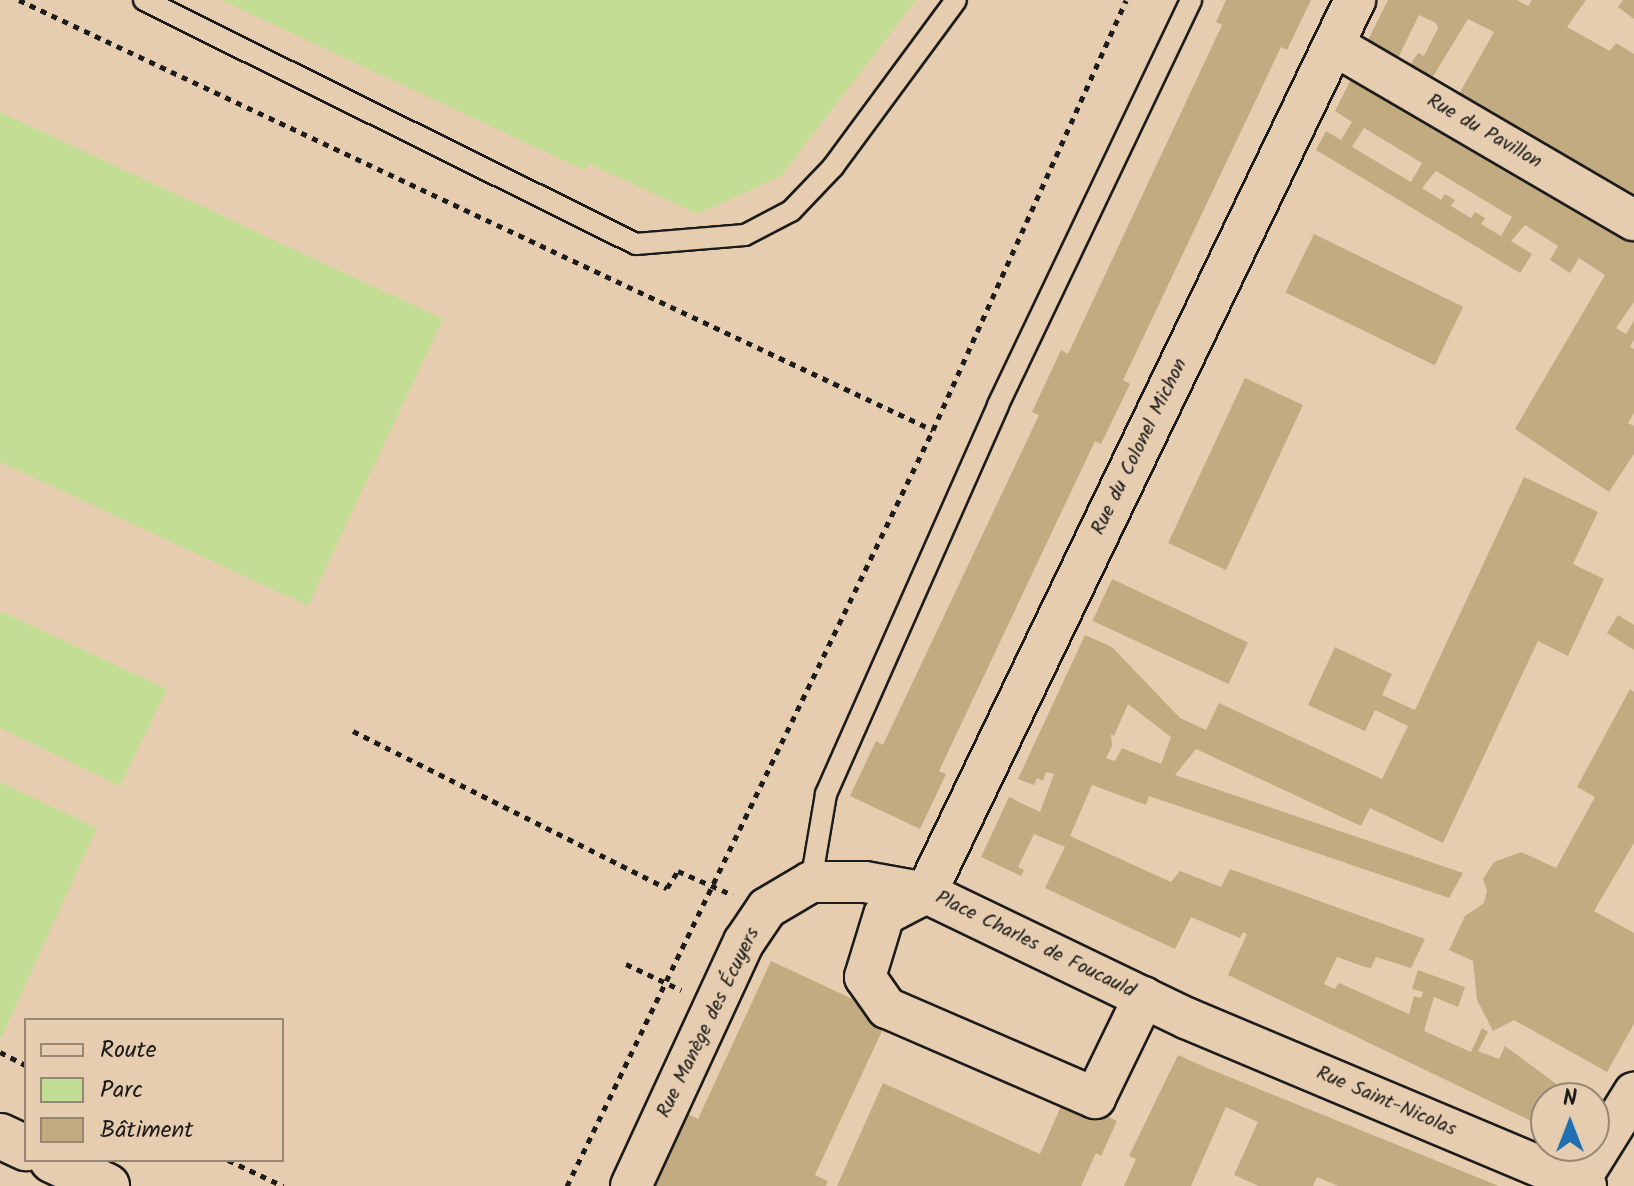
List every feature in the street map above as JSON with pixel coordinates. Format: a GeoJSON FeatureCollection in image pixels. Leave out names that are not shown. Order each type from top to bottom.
{"type":"FeatureCollection","features":[{"type":"Feature","properties":{"kind":"street","name":"Rue du Colonel Michon"},"geometry":{"type":"LineString","coordinates":[[926,893],[1355,0]]}},
{"type":"Feature","properties":{"kind":"street","name":"Rue du Pavillon"},"geometry":{"type":"LineString","coordinates":[[1334,45],[1634,220]]}},
{"type":"Feature","properties":{"kind":"street","name":"Place Charles de Foucauld"},"geometry":{"type":"LineString","coordinates":[[811,882],[865,882],[926,893],[1186,1018]]}},
{"type":"Feature","properties":{"kind":"street","name":"Rue Manège des Écuyers"},"geometry":{"type":"LineString","coordinates":[[631,1186],[744,942],[767,908],[811,882]]}},
{"type":"Feature","properties":{"kind":"street","name":"Place Charles de Foucauld"},"geometry":{"type":"LineString","coordinates":[[926,893],[884,915],[865,977],[887,1008],[1095,1098],[1144,997]]}},
{"type":"Feature","properties":{"kind":"street","name":"Rue Saint-Nicolas"},"geometry":{"type":"LineString","coordinates":[[1186,1018],[1580,1185]]}},
{"type":"Feature","properties":{"kind":"street"},"geometry":{"type":"LineString","coordinates":[[1580,1185],[1634,1093]]}},
{"type":"Feature","properties":{"kind":"street"},"geometry":{"type":"LineString","coordinates":[[0,1136],[24,1147]]}},
{"type":"Feature","properties":{"kind":"street"},"geometry":{"type":"LineString","coordinates":[[56,1162],[107,1186]]}},
{"type":"Feature","properties":{"kind":"lane"},"geometry":{"type":"LineString","coordinates":[[144,0],[636,244],[745,235],[791,211],[833,167],[956,0]]}},
{"type":"Feature","properties":{"kind":"lane"},"geometry":{"type":"LineString","coordinates":[[811,882],[826,794],[998,405],[1191,0]]}},
{"type":"Feature","properties":{"kind":"path"},"geometry":{"type":"LineString","coordinates":[[19,0],[933,430]]}},
{"type":"Feature","properties":{"kind":"path"},"geometry":{"type":"LineString","coordinates":[[567,1186],[933,430],[1126,0]]}},
{"type":"Feature","properties":{"kind":"path"},"geometry":{"type":"LineString","coordinates":[[353,731],[667,888],[678,871],[767,908]]}},
{"type":"Feature","properties":{"kind":"path"},"geometry":{"type":"LineString","coordinates":[[626,964],[715,1006]]}},
{"type":"Feature","properties":{"kind":"path"},"geometry":{"type":"LineString","coordinates":[[0,1052],[24,1064]]}},
{"type":"Feature","properties":{"kind":"path"},"geometry":{"type":"LineString","coordinates":[[232,1162],[283,1186]]}},
{"type":"Feature","properties":{"kind":"green space"},"geometry":{"type":"Polygon","coordinates":[[[221,0],[916,0],[781,176],[698,214],[589,164],[584,170],[221,0]]]}},
{"type":"Feature","properties":{"kind":"green space"},"geometry":{"type":"Polygon","coordinates":[[[0,112],[443,319],[308,606],[0,462],[0,112]]]}},
{"type":"Feature","properties":{"kind":"green space"},"geometry":{"type":"Polygon","coordinates":[[[0,611],[167,689],[120,786],[0,728],[0,611]]]}},
{"type":"Feature","properties":{"kind":"green space"},"geometry":{"type":"Polygon","coordinates":[[[0,782],[97,828],[1,1038],[0,1037],[0,782]]]}},
{"type":"Feature","properties":{"kind":"building"},"geometry":{"type":"Polygon","coordinates":[[[1226,0],[1311,0],[1287,50],[1281,47],[1123,380],[1130,384],[1101,444],[1095,441],[939,771],[946,774],[920,829],[850,796],[876,741],[883,745],[1039,415],[1032,412],[1061,350],[1068,354],[1222,25],[1216,22],[1226,0]]]}},
{"type":"Feature","properties":{"kind":"building"},"geometry":{"type":"Polygon","coordinates":[[[1388,0],[1517,0],[1528,6],[1532,0],[1586,0],[1567,27],[1610,51],[1616,43],[1634,54],[1634,198],[1459,94],[1494,32],[1468,19],[1432,78],[1410,65],[1418,53],[1424,56],[1438,28],[1436,23],[1419,15],[1398,58],[1368,40],[1388,0]]]}},
{"type":"Feature","properties":{"kind":"building"},"geometry":{"type":"Polygon","coordinates":[[[1623,0],[1634,0],[1634,19],[1618,7],[1623,0]]]}},
{"type":"Feature","properties":{"kind":"building"},"geometry":{"type":"Polygon","coordinates":[[[1354,73],[1634,238],[1634,302],[1616,328],[1626,334],[1634,321],[1634,340],[1630,347],[1634,349],[1634,413],[1628,423],[1634,426],[1634,454],[1609,492],[1515,429],[1605,275],[1579,258],[1570,273],[1550,260],[1558,246],[1525,225],[1511,241],[1532,254],[1520,273],[1316,150],[1326,131],[1341,140],[1352,122],[1335,111],[1354,73]],[[1364,128],[1352,147],[1411,182],[1422,163],[1364,128]],[[1436,171],[1422,188],[1441,200],[1445,194],[1455,200],[1451,206],[1471,218],[1475,212],[1485,218],[1481,224],[1501,236],[1512,217],[1436,171]]]}},
{"type":"Feature","properties":{"kind":"building"},"geometry":{"type":"Polygon","coordinates":[[[1314,234],[1463,307],[1435,365],[1286,292],[1314,234]]]}},
{"type":"Feature","properties":{"kind":"building"},"geometry":{"type":"Polygon","coordinates":[[[1245,378],[1303,405],[1226,570],[1168,543],[1245,378]]]}},
{"type":"Feature","properties":{"kind":"building"},"geometry":{"type":"Polygon","coordinates":[[[1524,477],[1598,512],[1573,564],[1604,579],[1568,656],[1538,641],[1443,843],[1370,808],[1361,826],[1196,749],[1175,775],[1463,873],[1449,898],[1149,796],[1146,805],[1092,785],[1070,836],[1171,882],[1180,871],[1221,887],[1230,869],[1425,939],[1411,968],[1376,957],[1371,968],[1337,957],[1324,984],[1335,989],[1339,983],[1409,1014],[1414,996],[1421,998],[1423,992],[1412,989],[1418,970],[1465,987],[1458,1007],[1434,997],[1424,1031],[1471,1052],[1482,1028],[1488,1032],[1478,1051],[1499,1059],[1505,1046],[1554,1082],[1530,1082],[1530,1120],[1228,975],[1247,934],[1243,932],[1240,938],[1191,917],[1175,949],[1045,888],[1065,847],[1034,834],[1018,867],[1024,870],[1021,876],[981,857],[1009,797],[1040,812],[1054,774],[1046,772],[1043,781],[1037,778],[1034,785],[1018,779],[1085,635],[1112,647],[1180,718],[1206,730],[1219,703],[1382,779],[1408,726],[1375,710],[1365,731],[1308,705],[1335,647],[1392,674],[1382,695],[1415,710],[1524,477]],[[1128,704],[1114,736],[1111,734],[1112,746],[1106,758],[1115,761],[1122,748],[1161,764],[1171,737],[1128,704]]]}},
{"type":"Feature","properties":{"kind":"building"},"geometry":{"type":"Polygon","coordinates":[[[1112,579],[1248,642],[1229,684],[1093,621],[1112,579]]]}},
{"type":"Feature","properties":{"kind":"building"},"geometry":{"type":"Polygon","coordinates":[[[1618,615],[1634,625],[1634,650],[1607,633],[1618,615]]]}},
{"type":"Feature","properties":{"kind":"building"},"geometry":{"type":"Polygon","coordinates":[[[1630,689],[1634,692],[1634,843],[1594,911],[1634,933],[1634,1024],[1607,1072],[1514,1020],[1493,1031],[1477,1000],[1473,961],[1449,950],[1465,916],[1484,903],[1487,891],[1483,879],[1494,862],[1521,852],[1556,868],[1595,797],[1577,787],[1630,689]]]}},
{"type":"Feature","properties":{"kind":"building"},"geometry":{"type":"Polygon","coordinates":[[[771,961],[889,1016],[815,1175],[828,1181],[826,1186],[650,1186],[684,1112],[698,1119],[771,961]]]}},
{"type":"Feature","properties":{"kind":"building"},"geometry":{"type":"Polygon","coordinates":[[[1178,1055],[1499,1186],[1338,1186],[1317,1177],[1313,1186],[1259,1186],[1234,1175],[1258,1122],[1226,1107],[1191,1186],[1124,1186],[1136,1159],[1129,1156],[1178,1055]]]}},
{"type":"Feature","properties":{"kind":"building"},"geometry":{"type":"Polygon","coordinates":[[[883,1083],[1040,1154],[1065,1097],[1117,1121],[1101,1156],[1096,1153],[1081,1186],[837,1186],[883,1083]]]}}]}
